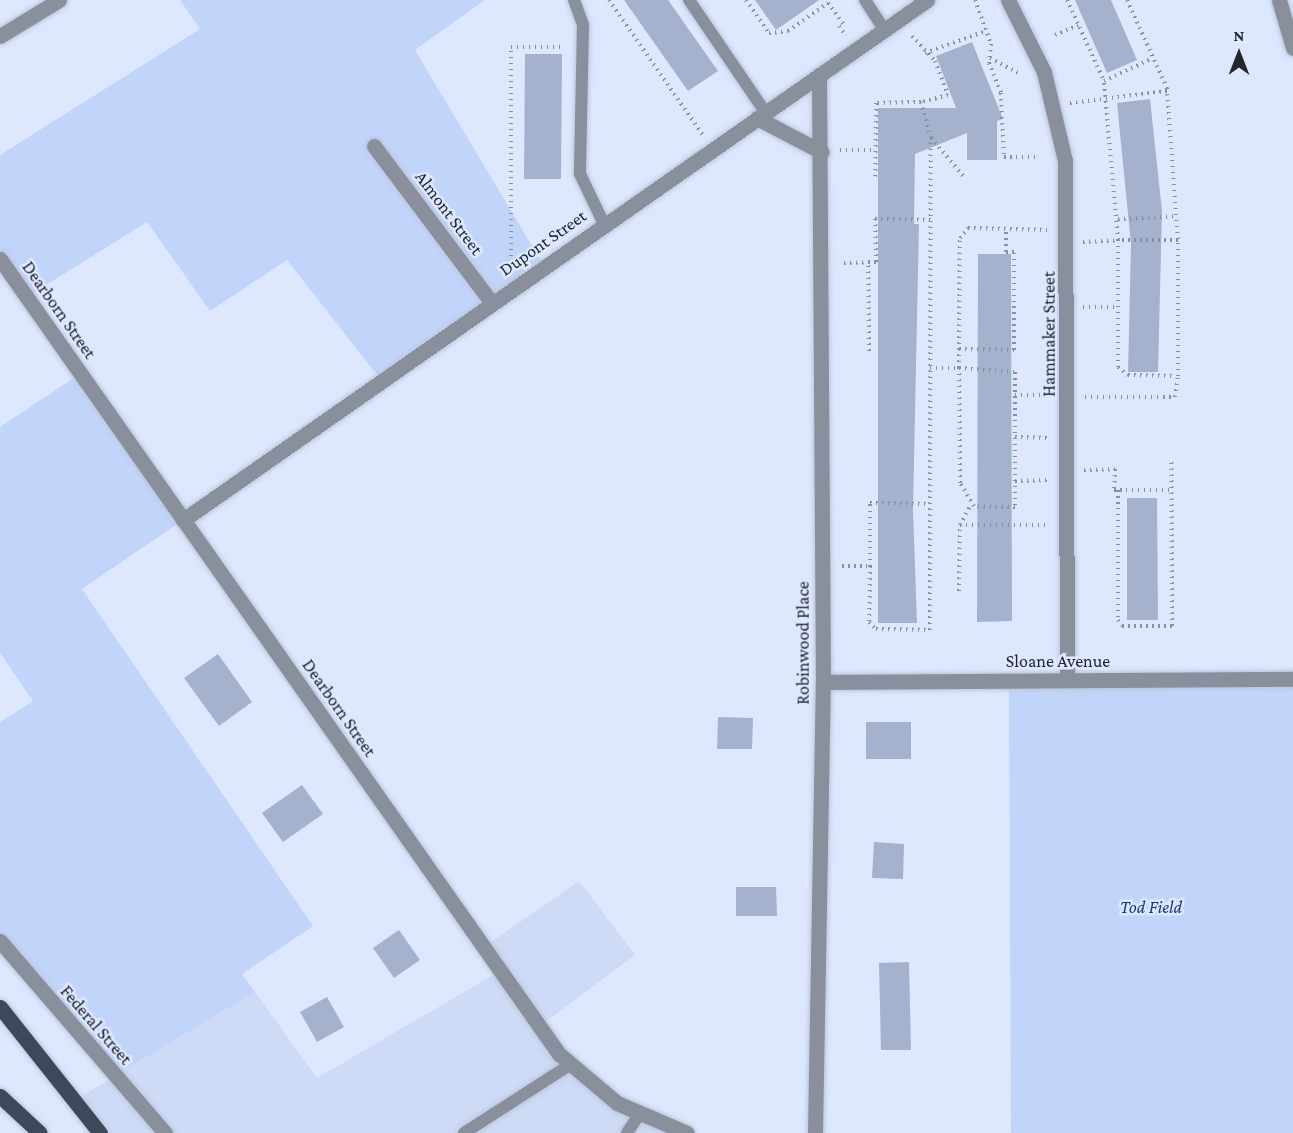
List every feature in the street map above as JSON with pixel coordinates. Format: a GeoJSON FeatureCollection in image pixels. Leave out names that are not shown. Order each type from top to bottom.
{"type":"FeatureCollection","features":[{"type":"Feature","properties":{"kind":"main road"},"geometry":{"type":"LineString","coordinates":[[0,1007],[100,1133]]}},
{"type":"Feature","properties":{"kind":"main road"},"geometry":{"type":"LineString","coordinates":[[0,1096],[40,1133]]}},
{"type":"Feature","properties":{"kind":"street"},"geometry":{"type":"LineString","coordinates":[[0,36],[59,0]]}},
{"type":"Feature","properties":{"kind":"street","name":"Dupont Street"},"geometry":{"type":"LineString","coordinates":[[183,520],[927,0]]}},
{"type":"Feature","properties":{"kind":"street","name":"Hammaker Street"},"geometry":{"type":"LineString","coordinates":[[1008,0],[1026,31],[1056,111],[1065,161],[1069,438],[1067,680]]}},
{"type":"Feature","properties":{"kind":"street"},"geometry":{"type":"LineString","coordinates":[[1279,0],[1293,48]]}},
{"type":"Feature","properties":{"kind":"street","name":"Robinwood Place"},"geometry":{"type":"LineString","coordinates":[[815,1133],[823,682],[822,152],[819,75]]}},
{"type":"Feature","properties":{"kind":"street"},"geometry":{"type":"LineString","coordinates":[[761,115],[822,152]]}},
{"type":"Feature","properties":{"kind":"street","name":"Almont Street"},"geometry":{"type":"LineString","coordinates":[[374,146],[492,303]]}},
{"type":"Feature","properties":{"kind":"street","name":"Dearborn Street"},"geometry":{"type":"LineString","coordinates":[[0,259],[571,1064],[617,1103],[687,1133]]}},
{"type":"Feature","properties":{"kind":"street","name":"Sloane Avenue"},"geometry":{"type":"LineString","coordinates":[[823,682],[1293,679]]}},
{"type":"Feature","properties":{"kind":"street","name":"Federal Street"},"geometry":{"type":"LineString","coordinates":[[0,941],[165,1133]]}},
{"type":"Feature","properties":{"kind":"lane"},"geometry":{"type":"LineString","coordinates":[[574,0],[583,25],[580,174],[604,224]]}},
{"type":"Feature","properties":{"kind":"lane"},"geometry":{"type":"LineString","coordinates":[[689,0],[761,115]]}},
{"type":"Feature","properties":{"kind":"lane"},"geometry":{"type":"LineString","coordinates":[[865,0],[884,29]]}},
{"type":"Feature","properties":{"kind":"lane"},"geometry":{"type":"LineString","coordinates":[[464,1133],[571,1064]]}},
{"type":"Feature","properties":{"kind":"lane"},"geometry":{"type":"LineString","coordinates":[[627,1133],[640,1113]]}},
{"type":"Feature","properties":{"kind":"path"},"geometry":{"type":"LineString","coordinates":[[609,0],[713,148]]}},
{"type":"Feature","properties":{"kind":"path"},"geometry":{"type":"LineString","coordinates":[[746,0],[769,33],[788,31],[827,1],[843,24]]}},
{"type":"Feature","properties":{"kind":"path"},"geometry":{"type":"LineString","coordinates":[[975,0],[986,31],[990,58],[1003,104],[1004,157],[1038,157]]}},
{"type":"Feature","properties":{"kind":"path"},"geometry":{"type":"LineString","coordinates":[[1067,0],[1104,81],[1108,97],[1118,219],[1118,367],[1128,375],[1175,376]]}},
{"type":"Feature","properties":{"kind":"path"},"geometry":{"type":"LineString","coordinates":[[1096,397],[1175,397],[1178,216],[1167,91],[1127,0]]}},
{"type":"Feature","properties":{"kind":"path"},"geometry":{"type":"LineString","coordinates":[[1055,35],[1078,25]]}},
{"type":"Feature","properties":{"kind":"path"},"geometry":{"type":"LineString","coordinates":[[926,53],[986,31]]}},
{"type":"Feature","properties":{"kind":"path"},"geometry":{"type":"LineString","coordinates":[[875,181],[876,103],[921,102],[948,95],[935,61],[912,36]]}},
{"type":"Feature","properties":{"kind":"path"},"geometry":{"type":"LineString","coordinates":[[511,256],[511,47],[570,47],[570,58]]}},
{"type":"Feature","properties":{"kind":"path"},"geometry":{"type":"LineString","coordinates":[[990,58],[1017,74]]}},
{"type":"Feature","properties":{"kind":"path"},"geometry":{"type":"LineString","coordinates":[[1104,81],[1153,58]]}},
{"type":"Feature","properties":{"kind":"path"},"geometry":{"type":"LineString","coordinates":[[1081,100],[1167,91]]}},
{"type":"Feature","properties":{"kind":"path"},"geometry":{"type":"LineString","coordinates":[[921,102],[931,138],[930,630],[876,629],[869,622],[870,503],[930,504]]}},
{"type":"Feature","properties":{"kind":"path"},"geometry":{"type":"LineString","coordinates":[[931,138],[965,178]]}},
{"type":"Feature","properties":{"kind":"path"},"geometry":{"type":"LineString","coordinates":[[822,152],[875,150]]}},
{"type":"Feature","properties":{"kind":"path"},"geometry":{"type":"LineString","coordinates":[[1118,219],[1178,216]]}},
{"type":"Feature","properties":{"kind":"path"},"geometry":{"type":"LineString","coordinates":[[844,263],[876,262],[875,219],[932,220]]}},
{"type":"Feature","properties":{"kind":"path"},"geometry":{"type":"LineString","coordinates":[[971,504],[960,483],[960,238],[968,228],[1067,230]]}},
{"type":"Feature","properties":{"kind":"path"},"geometry":{"type":"LineString","coordinates":[[959,350],[1014,350],[1014,252],[1006,252],[1006,229]]}},
{"type":"Feature","properties":{"kind":"path"},"geometry":{"type":"LineString","coordinates":[[1096,242],[1178,240]]}},
{"type":"Feature","properties":{"kind":"path"},"geometry":{"type":"LineString","coordinates":[[868,262],[869,351]]}},
{"type":"Feature","properties":{"kind":"path"},"geometry":{"type":"LineString","coordinates":[[1096,307],[1118,307]]}},
{"type":"Feature","properties":{"kind":"path"},"geometry":{"type":"LineString","coordinates":[[930,368],[1012,368],[1015,394],[1015,507],[971,504]]}},
{"type":"Feature","properties":{"kind":"path"},"geometry":{"type":"LineString","coordinates":[[1015,394],[1068,394]]}},
{"type":"Feature","properties":{"kind":"path"},"geometry":{"type":"LineString","coordinates":[[1015,437],[1069,438]]}},
{"type":"Feature","properties":{"kind":"path"},"geometry":{"type":"LineString","coordinates":[[1118,490],[1118,620],[1122,626],[1172,626],[1171,459]]}},
{"type":"Feature","properties":{"kind":"path"},"geometry":{"type":"LineString","coordinates":[[1098,469],[1115,469],[1114,490],[1172,490]]}},
{"type":"Feature","properties":{"kind":"path"},"geometry":{"type":"LineString","coordinates":[[1015,481],[1069,480]]}},
{"type":"Feature","properties":{"kind":"path"},"geometry":{"type":"LineString","coordinates":[[959,591],[960,525],[971,504]]}},
{"type":"Feature","properties":{"kind":"path"},"geometry":{"type":"LineString","coordinates":[[960,525],[1069,525]]}},
{"type":"Feature","properties":{"kind":"path"},"geometry":{"type":"LineString","coordinates":[[852,566],[870,566]]}},
{"type":"Feature","properties":{"kind":"shaded area"},"geometry":{"type":"Polygon","coordinates":[[[579,881],[635,955],[540,1026],[617,1103],[687,1133],[100,1133],[77,1099],[255,992],[317,1078],[500,971],[484,947],[579,881]]]}},
{"type":"Feature","properties":{"kind":"green space"},"geometry":{"type":"Polygon","coordinates":[[[180,0],[485,0],[415,50],[544,266],[381,380],[287,260],[210,311],[147,222],[27,297],[0,259],[0,155],[200,29],[180,0]]]}},
{"type":"Feature","properties":{"kind":"green space"},"geometry":{"type":"Polygon","coordinates":[[[80,374],[183,520],[82,589],[313,926],[242,974],[255,992],[115,1076],[0,941],[0,722],[33,701],[0,653],[0,427],[80,374]]]}},
{"type":"Feature","properties":{"kind":"green space","name":"Tod Field"},"geometry":{"type":"Polygon","coordinates":[[[1293,679],[1293,1133],[1011,1133],[1009,681],[1293,679]]]}},
{"type":"Feature","properties":{"kind":"building"},"geometry":{"type":"Polygon","coordinates":[[[624,0],[668,0],[718,71],[688,91],[624,0]]]}},
{"type":"Feature","properties":{"kind":"building"},"geometry":{"type":"Polygon","coordinates":[[[755,0],[819,0],[776,30],[755,0]]]}},
{"type":"Feature","properties":{"kind":"building"},"geometry":{"type":"Polygon","coordinates":[[[1075,0],[1111,0],[1137,60],[1107,73],[1075,0]]]}},
{"type":"Feature","properties":{"kind":"building"},"geometry":{"type":"Polygon","coordinates":[[[972,42],[1003,119],[997,121],[997,160],[967,160],[967,133],[915,154],[914,224],[919,224],[913,510],[917,623],[878,623],[878,108],[956,108],[936,56],[972,42]]]}},
{"type":"Feature","properties":{"kind":"building"},"geometry":{"type":"Polygon","coordinates":[[[525,54],[562,54],[561,179],[524,179],[525,54]]]}},
{"type":"Feature","properties":{"kind":"building"},"geometry":{"type":"Polygon","coordinates":[[[1150,99],[1162,211],[1158,372],[1128,372],[1131,244],[1117,103],[1150,99]]]}},
{"type":"Feature","properties":{"kind":"building"},"geometry":{"type":"Polygon","coordinates":[[[978,254],[1011,254],[1012,621],[977,622],[978,254]]]}},
{"type":"Feature","properties":{"kind":"building"},"geometry":{"type":"Polygon","coordinates":[[[1127,498],[1157,498],[1158,620],[1127,620],[1127,498]]]}},
{"type":"Feature","properties":{"kind":"building"},"geometry":{"type":"Polygon","coordinates":[[[218,654],[252,702],[219,726],[184,678],[218,654]]]}},
{"type":"Feature","properties":{"kind":"building"},"geometry":{"type":"Polygon","coordinates":[[[718,717],[753,718],[752,749],[717,749],[718,717]]]}},
{"type":"Feature","properties":{"kind":"building"},"geometry":{"type":"Polygon","coordinates":[[[866,722],[911,722],[911,759],[866,759],[866,722]]]}},
{"type":"Feature","properties":{"kind":"building"},"geometry":{"type":"Polygon","coordinates":[[[302,785],[323,814],[283,842],[262,813],[302,785]]]}},
{"type":"Feature","properties":{"kind":"building"},"geometry":{"type":"Polygon","coordinates":[[[874,842],[904,844],[903,879],[872,878],[874,842]]]}},
{"type":"Feature","properties":{"kind":"building"},"geometry":{"type":"Polygon","coordinates":[[[736,887],[776,887],[777,916],[736,916],[736,887]]]}},
{"type":"Feature","properties":{"kind":"building"},"geometry":{"type":"Polygon","coordinates":[[[399,930],[420,960],[394,978],[373,948],[399,930]]]}},
{"type":"Feature","properties":{"kind":"building"},"geometry":{"type":"Polygon","coordinates":[[[909,962],[911,1050],[881,1050],[879,963],[909,962]]]}},
{"type":"Feature","properties":{"kind":"building"},"geometry":{"type":"Polygon","coordinates":[[[327,997],[344,1027],[317,1042],[300,1012],[327,997]]]}}]}
